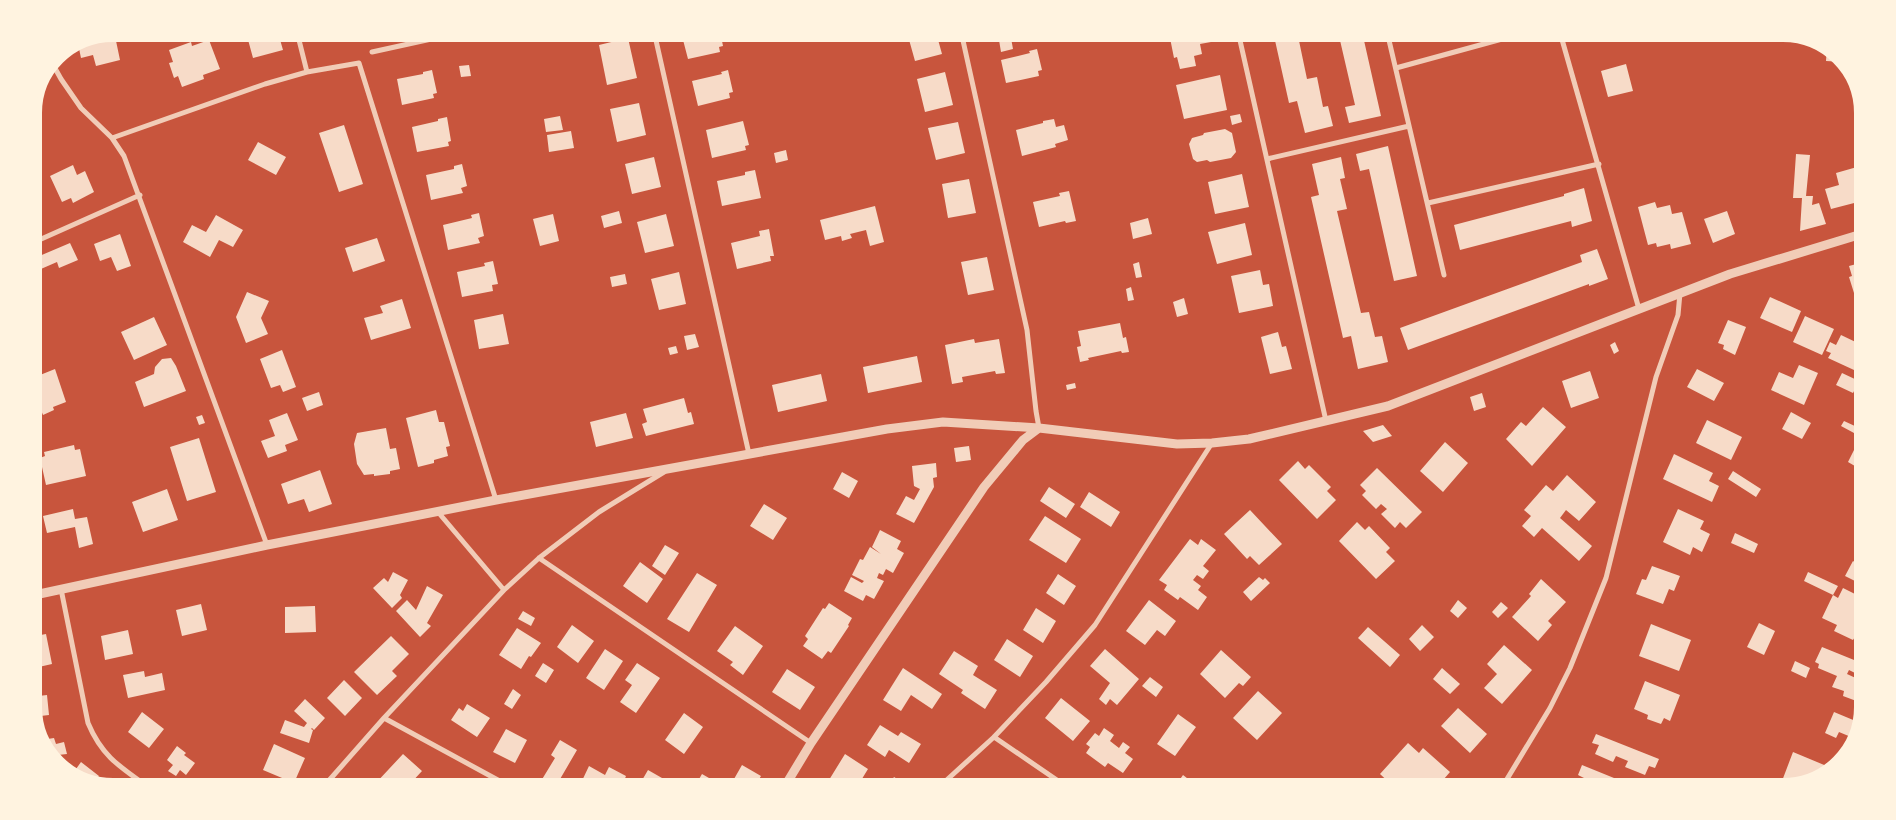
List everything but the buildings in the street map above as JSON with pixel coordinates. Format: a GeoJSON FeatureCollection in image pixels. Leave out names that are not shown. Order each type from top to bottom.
{"type":"FeatureCollection","features":[{"type":"Feature","properties":{"kind":"street"},"geometry":{"type":"LineString","coordinates":[[299,39],[307,72]]}},
{"type":"Feature","properties":{"kind":"street"},"geometry":{"type":"LineString","coordinates":[[372,52],[431,39]]}},
{"type":"Feature","properties":{"kind":"street"},"geometry":{"type":"LineString","coordinates":[[657,39],[749,454]]}},
{"type":"Feature","properties":{"kind":"street"},"geometry":{"type":"LineString","coordinates":[[963,39],[1026,330],[1039,428]]}},
{"type":"Feature","properties":{"kind":"street"},"geometry":{"type":"LineString","coordinates":[[1240,39],[1327,421]]}},
{"type":"Feature","properties":{"kind":"street"},"geometry":{"type":"LineString","coordinates":[[1389,39],[1444,275]]}},
{"type":"Feature","properties":{"kind":"street"},"geometry":{"type":"LineString","coordinates":[[1396,68],[1502,39]]}},
{"type":"Feature","properties":{"kind":"street"},"geometry":{"type":"LineString","coordinates":[[1562,39],[1639,309]]}},
{"type":"Feature","properties":{"kind":"street"},"geometry":{"type":"LineString","coordinates":[[112,138],[265,84],[307,72],[359,63],[496,500]]}},
{"type":"Feature","properties":{"kind":"street"},"geometry":{"type":"LineString","coordinates":[[55,67],[81,108],[112,138],[124,156],[140,195],[267,545]]}},
{"type":"Feature","properties":{"kind":"street"},"geometry":{"type":"LineString","coordinates":[[1267,159],[1409,126]]}},
{"type":"Feature","properties":{"kind":"street"},"geometry":{"type":"LineString","coordinates":[[1428,203],[1599,164]]}},
{"type":"Feature","properties":{"kind":"street"},"geometry":{"type":"LineString","coordinates":[[39,240],[140,195]]}},
{"type":"Feature","properties":{"kind":"street"},"geometry":{"type":"LineString","coordinates":[[39,594],[267,545],[496,500],[887,429],[943,422],[1039,428],[1177,444],[1212,443],[1249,438],[1327,421],[1396,403],[1680,293],[1772,260],[1857,235]]}},
{"type":"Feature","properties":{"kind":"street"},"geometry":{"type":"LineString","coordinates":[[1506,781],[1550,708],[1570,668],[1606,578],[1656,377],[1678,316],[1680,293]]}},
{"type":"Feature","properties":{"kind":"street"},"geometry":{"type":"LineString","coordinates":[[788,781],[811,743],[984,487],[1023,440],[1039,428]]}},
{"type":"Feature","properties":{"kind":"street"},"geometry":{"type":"LineString","coordinates":[[946,781],[994,737],[1046,682],[1095,625],[1212,443]]}},
{"type":"Feature","properties":{"kind":"street"},"geometry":{"type":"LineString","coordinates":[[328,781],[504,590],[539,558],[599,512],[670,468]]}},
{"type":"Feature","properties":{"kind":"street"},"geometry":{"type":"LineString","coordinates":[[438,512],[504,590]]}},
{"type":"Feature","properties":{"kind":"street"},"geometry":{"type":"LineString","coordinates":[[539,558],[811,743]]}},
{"type":"Feature","properties":{"kind":"street"},"geometry":{"type":"LineString","coordinates":[[61,589],[88,723],[94,740],[104,752],[140,781]]}},
{"type":"Feature","properties":{"kind":"street"},"geometry":{"type":"LineString","coordinates":[[384,718],[499,781]]}},
{"type":"Feature","properties":{"kind":"street"},"geometry":{"type":"LineString","coordinates":[[994,737],[1058,781]]}}]}
